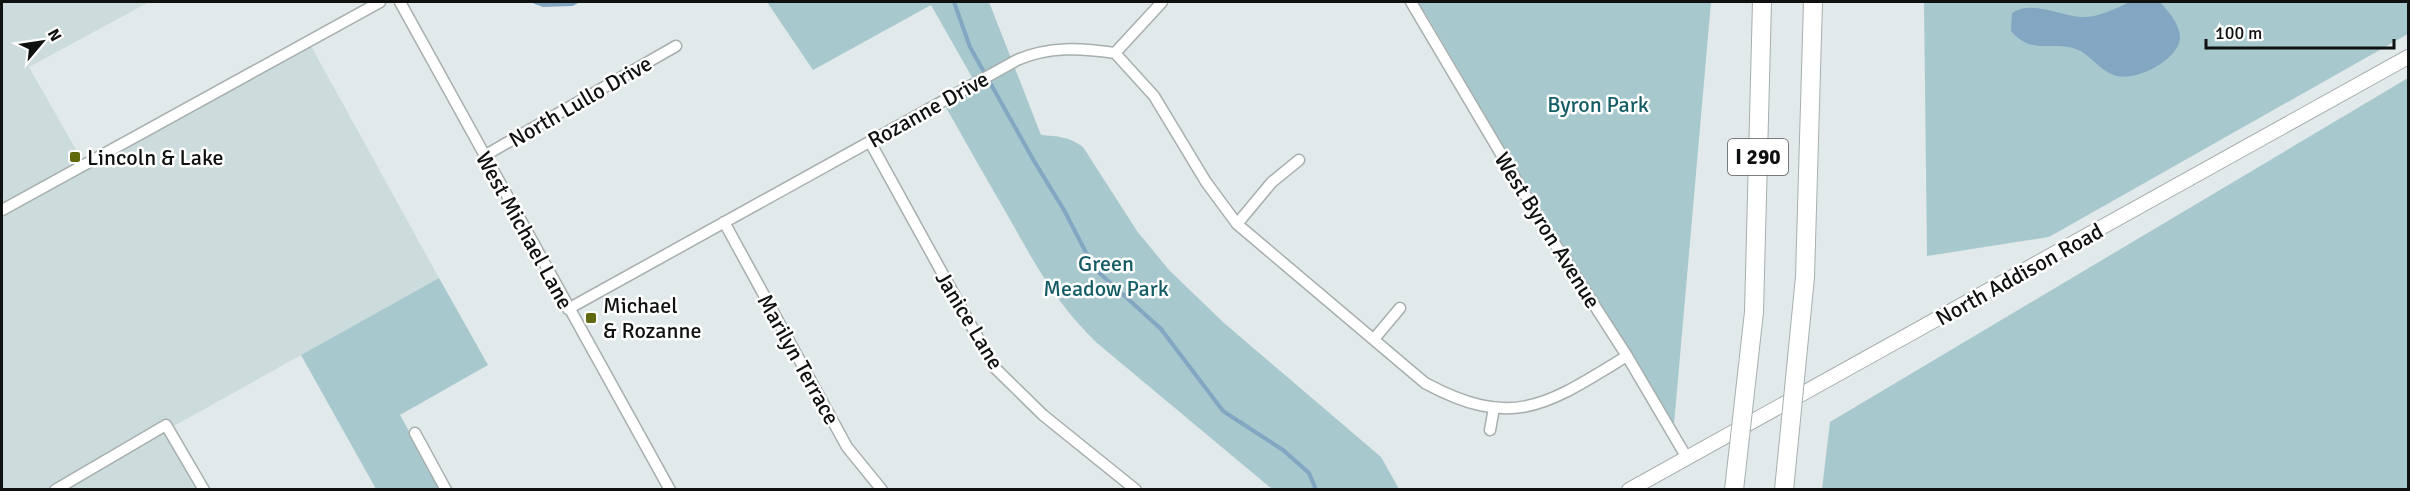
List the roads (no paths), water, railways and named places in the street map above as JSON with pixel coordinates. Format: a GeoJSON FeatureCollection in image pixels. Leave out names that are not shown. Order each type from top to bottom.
{"type":"FeatureCollection","features":[{"type":"Feature","properties":{"kind":"highway","name":"I 290"},"geometry":{"type":"LineString","coordinates":[[1734,489],[1754,312],[1762,2]]}},
{"type":"Feature","properties":{"kind":"highway","name":"I 290"},"geometry":{"type":"LineString","coordinates":[[1784,489],[1805,277],[1813,2]]}},
{"type":"Feature","properties":{"kind":"street"},"geometry":{"type":"LineString","coordinates":[[2,210],[380,2]]}},
{"type":"Feature","properties":{"kind":"street","name":"West Michael Lane"},"geometry":{"type":"LineString","coordinates":[[400,2],[568,309],[670,489]]}},
{"type":"Feature","properties":{"kind":"street"},"geometry":{"type":"LineString","coordinates":[[1162,2],[1115,53],[1154,96],[1206,182],[1237,224],[1425,383],[1449,396],[1473,405],[1494,408],[1524,407],[1547,401],[1570,391],[1627,356]]}},
{"type":"Feature","properties":{"kind":"street","name":"West Byron Avenue"},"geometry":{"type":"LineString","coordinates":[[1411,2],[1546,230],[1627,356],[1687,458]]}},
{"type":"Feature","properties":{"kind":"street","name":"North Lullo Drive"},"geometry":{"type":"LineString","coordinates":[[484,156],[676,46]]}},
{"type":"Feature","properties":{"kind":"street","name":"Rozanne Drive"},"geometry":{"type":"LineString","coordinates":[[568,309],[981,79],[1032,53],[1052,49],[1091,49],[1115,53]]}},
{"type":"Feature","properties":{"kind":"street","name":"North Addison Road"},"geometry":{"type":"LineString","coordinates":[[1629,489],[2409,57]]}},
{"type":"Feature","properties":{"kind":"street","name":"Janice Lane"},"geometry":{"type":"LineString","coordinates":[[870,142],[994,367],[1043,415],[1136,489]]}},
{"type":"Feature","properties":{"kind":"street"},"geometry":{"type":"LineString","coordinates":[[1237,224],[1272,182],[1299,160]]}},
{"type":"Feature","properties":{"kind":"street","name":"Marilyn Terrace"},"geometry":{"type":"LineString","coordinates":[[724,222],[847,447],[882,489]]}},
{"type":"Feature","properties":{"kind":"street"},"geometry":{"type":"LineString","coordinates":[[1374,339],[1400,308]]}},
{"type":"Feature","properties":{"kind":"street"},"geometry":{"type":"LineString","coordinates":[[1490,430],[1494,408]]}},
{"type":"Feature","properties":{"kind":"street"},"geometry":{"type":"LineString","coordinates":[[55,489],[166,425],[204,489]]}},
{"type":"Feature","properties":{"kind":"street"},"geometry":{"type":"LineString","coordinates":[[415,433],[446,489]]}},
{"type":"Feature","properties":{"kind":"waterway"},"geometry":{"type":"LineString","coordinates":[[535,2],[543,5],[576,2]]}},
{"type":"Feature","properties":{"kind":"waterway"},"geometry":{"type":"LineString","coordinates":[[954,2],[970,47],[1064,210],[1094,268],[1161,329],[1223,411],[1283,450],[1309,473],[1316,490]]}},
{"type":"Feature","properties":{"kind":"place","name":"Lincoln & Lake"},"geometry":{"type":"Point","coordinates":[75,157]}},
{"type":"Feature","properties":{"kind":"place","name":"Michael & Rozanne"},"geometry":{"type":"Point","coordinates":[591,318]}},
{"type":"Feature","properties":{"kind":"park label","name":"Byron Park"},"geometry":{"type":"Point","coordinates":[1598,104]}},
{"type":"Feature","properties":{"kind":"park label","name":"Green Meadow Park"},"geometry":{"type":"Point","coordinates":[1106,276]}}]}
